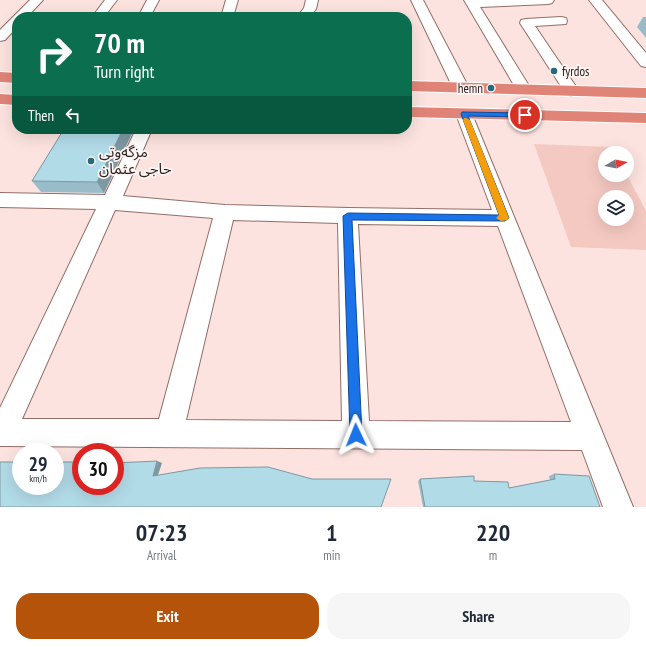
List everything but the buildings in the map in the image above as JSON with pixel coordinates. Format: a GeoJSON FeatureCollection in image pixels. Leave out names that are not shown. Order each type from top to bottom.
{"type":"FeatureCollection","features":[{"type":"Feature","properties":{"kind":"highway"},"geometry":{"type":"LineString","coordinates":[[0,77],[12,78]]}},
{"type":"Feature","properties":{"kind":"highway"},"geometry":{"type":"LineString","coordinates":[[412,86],[646,93]]}},
{"type":"Feature","properties":{"kind":"highway"},"geometry":{"type":"LineString","coordinates":[[0,99],[12,100]]}},
{"type":"Feature","properties":{"kind":"highway"},"geometry":{"type":"LineString","coordinates":[[412,112],[646,118]]}},
{"type":"Feature","properties":{"kind":"street"},"geometry":{"type":"LineString","coordinates":[[25,12],[37,0]]}},
{"type":"Feature","properties":{"kind":"street"},"geometry":{"type":"LineString","coordinates":[[102,12],[111,0]]}},
{"type":"Feature","properties":{"kind":"street"},"geometry":{"type":"LineString","coordinates":[[147,12],[153,0]]}},
{"type":"Feature","properties":{"kind":"street"},"geometry":{"type":"LineString","coordinates":[[228,12],[232,0]]}},
{"type":"Feature","properties":{"kind":"street"},"geometry":{"type":"LineString","coordinates":[[307,12],[310,9],[312,0]]}},
{"type":"Feature","properties":{"kind":"street"},"geometry":{"type":"LineString","coordinates":[[417,0],[461,88]]}},
{"type":"Feature","properties":{"kind":"street"},"geometry":{"type":"LineString","coordinates":[[523,89],[471,2],[548,0]]}},
{"type":"Feature","properties":{"kind":"street"},"geometry":{"type":"LineString","coordinates":[[595,0],[646,63]]}},
{"type":"Feature","properties":{"kind":"street"},"geometry":{"type":"LineString","coordinates":[[561,21],[526,23],[571,91]]}},
{"type":"Feature","properties":{"kind":"street"},"geometry":{"type":"LineString","coordinates":[[0,37],[12,25]]}},
{"type":"Feature","properties":{"kind":"street"},"geometry":{"type":"LineString","coordinates":[[464,114],[618,507]]}},
{"type":"Feature","properties":{"kind":"street"},"geometry":{"type":"LineString","coordinates":[[142,134],[1,433],[590,436]]}},
{"type":"Feature","properties":{"kind":"street"},"geometry":{"type":"LineString","coordinates":[[0,200],[110,202],[225,212],[348,216],[505,218]]}},
{"type":"Feature","properties":{"kind":"street"},"geometry":{"type":"LineString","coordinates":[[169,434],[225,212]]}},
{"type":"Feature","properties":{"kind":"street"},"geometry":{"type":"LineString","coordinates":[[348,216],[356,435]]}},
{"type":"Feature","properties":{"kind":"shaded area"},"geometry":{"type":"Polygon","coordinates":[[[534,144],[598,146],[598,182],[631,182],[646,211],[646,250],[571,247],[534,144]]]}},
{"type":"Feature","properties":{"kind":"slow traffic"},"geometry":{"type":"LineString","coordinates":[[466,120],[505,218],[501,218]]}},
{"type":"Feature","properties":{"kind":"place","name":"fyrdos"},"geometry":{"type":"Point","coordinates":[554,71]}},
{"type":"Feature","properties":{"kind":"place","name":"hemn"},"geometry":{"type":"Point","coordinates":[491,88]}},
{"type":"Feature","properties":{"kind":"place","name":"مزگەوتی حاجی عثمان"},"geometry":{"type":"Point","coordinates":[91,161]}},
{"type":"Feature","properties":{"kind":"route"},"geometry":{"type":"LineString","coordinates":[[356,435],[348,216],[505,218],[464,114],[525,115]]}}]}
